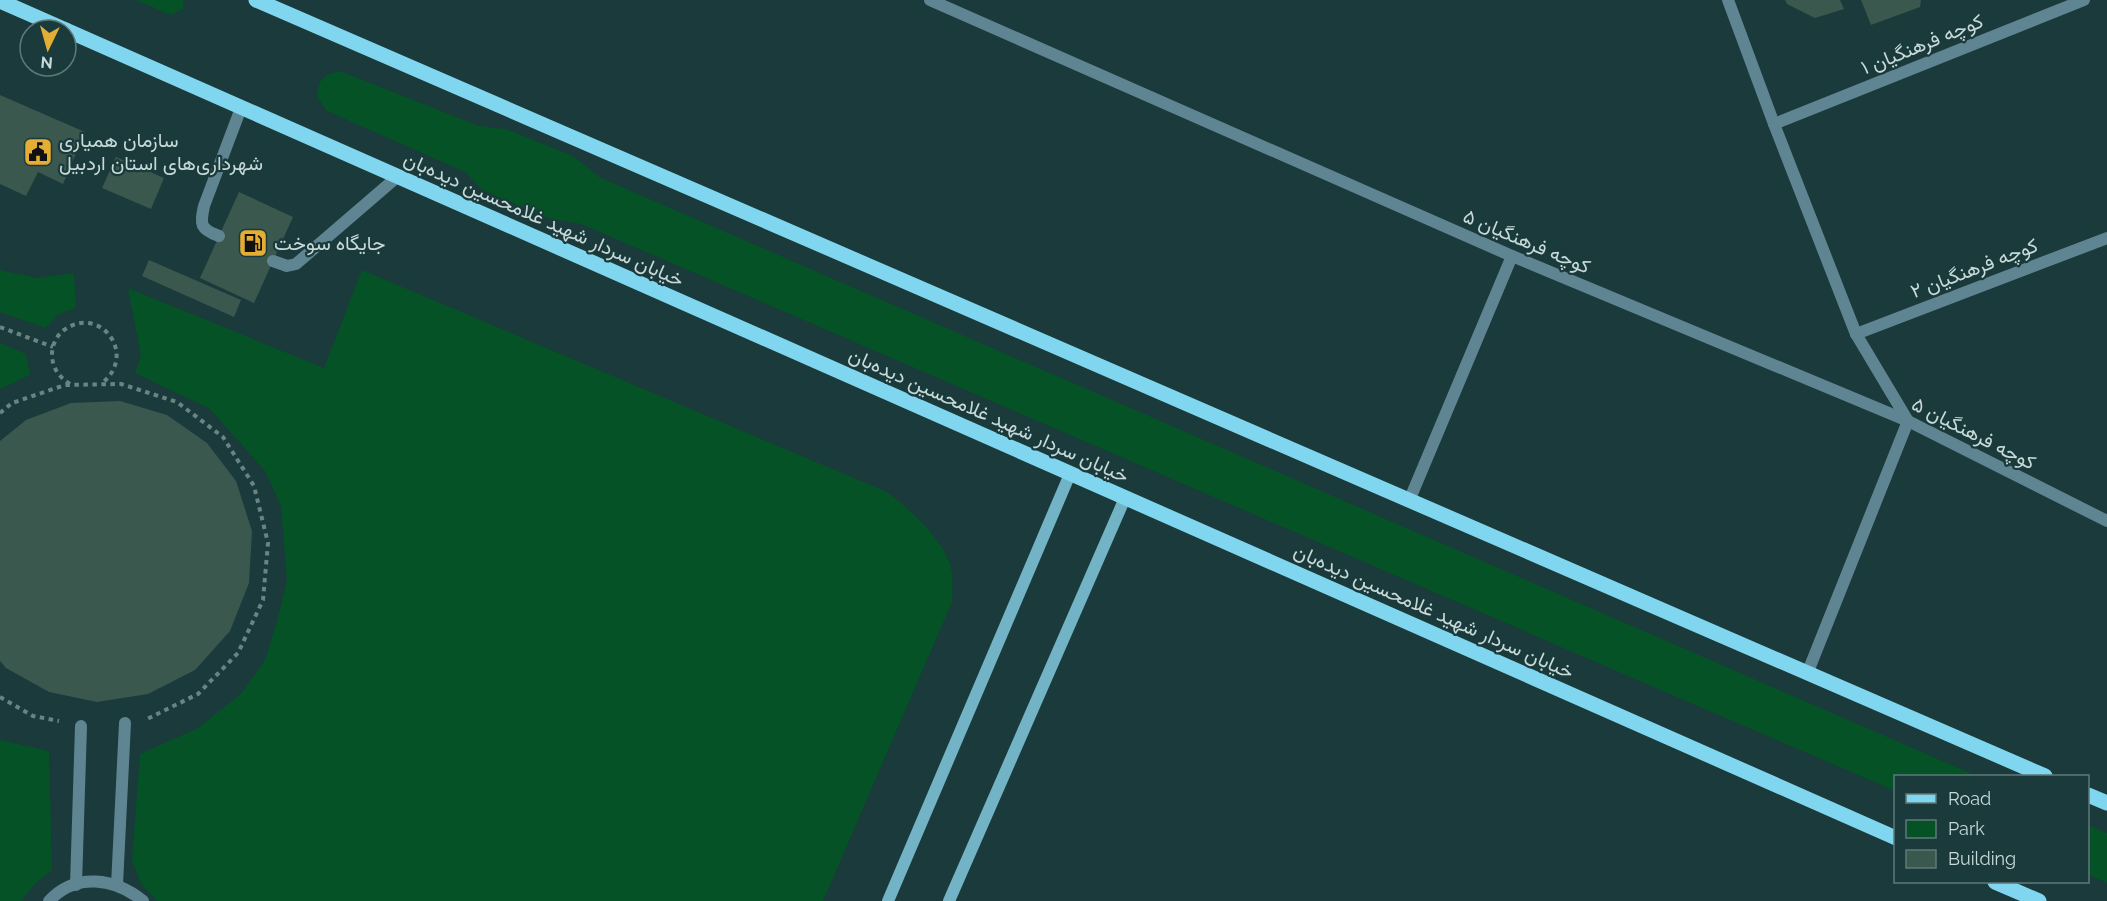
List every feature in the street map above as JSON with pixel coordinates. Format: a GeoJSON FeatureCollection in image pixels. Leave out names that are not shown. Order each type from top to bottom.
{"type":"FeatureCollection","features":[{"type":"Feature","properties":{"kind":"main road"},"geometry":{"type":"LineString","coordinates":[[256,0],[2040,775]]}},
{"type":"Feature","properties":{"kind":"main road","name":"خیابان سردار شهید غلامحسین دیده‌بان"},"geometry":{"type":"LineString","coordinates":[[0,1],[39,18]]}},
{"type":"Feature","properties":{"kind":"main road","name":"خیابان سردار شهید غلامحسین دیده‌بان"},"geometry":{"type":"LineString","coordinates":[[78,35],[1894,837]]}},
{"type":"Feature","properties":{"kind":"main road"},"geometry":{"type":"LineString","coordinates":[[888,901],[1070,474]]}},
{"type":"Feature","properties":{"kind":"main road"},"geometry":{"type":"LineString","coordinates":[[949,901],[1125,498]]}},
{"type":"Feature","properties":{"kind":"main road"},"geometry":{"type":"LineString","coordinates":[[2089,795],[2107,804]]}},
{"type":"Feature","properties":{"kind":"main road"},"geometry":{"type":"LineString","coordinates":[[1997,883],[2039,901]]}},
{"type":"Feature","properties":{"kind":"street","name":"کوچه فرهنگیان ۵"},"geometry":{"type":"LineString","coordinates":[[930,0],[1512,256],[1908,421],[2104,517]]}},
{"type":"Feature","properties":{"kind":"street"},"geometry":{"type":"LineString","coordinates":[[1728,0],[1856,334],[1908,421],[1807,674]]}},
{"type":"Feature","properties":{"kind":"street","name":"کوچه فرهنگیان ۱"},"geometry":{"type":"LineString","coordinates":[[1774,124],[2084,0]]}},
{"type":"Feature","properties":{"kind":"street"},"geometry":{"type":"LineString","coordinates":[[219,237],[207,232],[203,226],[204,206],[241,108]]}},
{"type":"Feature","properties":{"kind":"street"},"geometry":{"type":"LineString","coordinates":[[273,261],[287,266],[296,264],[397,177]]}},
{"type":"Feature","properties":{"kind":"street","name":"کوچه فرهنگیان ۲"},"geometry":{"type":"LineString","coordinates":[[1856,334],[2107,238]]}},
{"type":"Feature","properties":{"kind":"street"},"geometry":{"type":"LineString","coordinates":[[1409,501],[1512,256]]}},
{"type":"Feature","properties":{"kind":"street"},"geometry":{"type":"LineString","coordinates":[[117,885],[125,723]]}},
{"type":"Feature","properties":{"kind":"street"},"geometry":{"type":"LineString","coordinates":[[76,885],[81,726]]}},
{"type":"Feature","properties":{"kind":"street"},"geometry":{"type":"LineString","coordinates":[[49,901],[68,887],[88,882],[109,882],[129,890],[143,901]]}},
{"type":"Feature","properties":{"kind":"path"},"geometry":{"type":"LineString","coordinates":[[70,385],[56,372],[52,363],[55,340],[71,326],[82,322],[93,323],[103,328],[111,336],[116,346],[118,357],[115,368],[109,378],[101,384]]}},
{"type":"Feature","properties":{"kind":"path"},"geometry":{"type":"LineString","coordinates":[[0,327],[54,347]]}},
{"type":"Feature","properties":{"kind":"path"},"geometry":{"type":"LineString","coordinates":[[0,412],[12,403],[65,385],[121,384],[177,402],[223,438],[254,486],[268,543],[263,600],[238,653],[198,694],[146,720],[125,723]]}},
{"type":"Feature","properties":{"kind":"path"},"geometry":{"type":"LineString","coordinates":[[0,697],[33,716],[81,726]]}},
{"type":"Feature","properties":{"kind":"green space"},"geometry":{"type":"Polygon","coordinates":[[[136,0],[183,0],[183,9],[171,15],[136,0]]]}},
{"type":"Feature","properties":{"kind":"green space"},"geometry":{"type":"Polygon","coordinates":[[[340,71],[479,126],[506,129],[573,156],[599,177],[1975,775],[1894,775],[1894,791],[581,224],[548,218],[482,190],[465,172],[327,111],[317,97],[319,86],[329,74],[340,71]]]}},
{"type":"Feature","properties":{"kind":"green space"},"geometry":{"type":"Polygon","coordinates":[[[0,270],[37,278],[74,273],[76,308],[59,314],[45,328],[0,312],[0,270]]]}},
{"type":"Feature","properties":{"kind":"green space"},"geometry":{"type":"Polygon","coordinates":[[[362,270],[887,492],[907,508],[936,538],[949,561],[952,573],[952,602],[823,901],[157,901],[141,884],[132,861],[140,754],[198,728],[241,694],[265,660],[287,580],[281,506],[265,471],[210,409],[135,373],[141,356],[128,288],[324,368],[362,270]]]}},
{"type":"Feature","properties":{"kind":"green space"},"geometry":{"type":"Polygon","coordinates":[[[0,343],[26,354],[30,375],[0,389],[0,343]]]}},
{"type":"Feature","properties":{"kind":"green space"},"geometry":{"type":"Polygon","coordinates":[[[0,740],[49,751],[52,870],[34,885],[21,901],[0,901],[0,740]]]}},
{"type":"Feature","properties":{"kind":"green space"},"geometry":{"type":"Polygon","coordinates":[[[2089,825],[2107,833],[2107,883],[2089,874],[2089,825]]]}},
{"type":"Feature","properties":{"kind":"building"},"geometry":{"type":"Polygon","coordinates":[[[1785,0],[1840,0],[1844,9],[1815,18],[1787,4],[1785,0]]]}},
{"type":"Feature","properties":{"kind":"building"},"geometry":{"type":"Polygon","coordinates":[[[1861,0],[1921,0],[1920,7],[1871,25],[1861,0]]]}},
{"type":"Feature","properties":{"kind":"building","name":"سازمان همیاری شهرداری‌های استان اردبیل"},"geometry":{"type":"Polygon","coordinates":[[[0,95],[85,132],[63,184],[38,172],[26,196],[0,184],[0,95]]]}},
{"type":"Feature","properties":{"kind":"building"},"geometry":{"type":"Polygon","coordinates":[[[116,157],[164,178],[151,209],[102,188],[116,157]]]}},
{"type":"Feature","properties":{"kind":"building"},"geometry":{"type":"Polygon","coordinates":[[[239,192],[293,217],[254,303],[200,278],[239,192]]]}},
{"type":"Feature","properties":{"kind":"building"},"geometry":{"type":"Polygon","coordinates":[[[149,260],[241,300],[234,317],[142,276],[149,260]]]}},
{"type":"Feature","properties":{"kind":"building"},"geometry":{"type":"Polygon","coordinates":[[[120,401],[167,415],[207,443],[236,481],[252,531],[249,583],[230,631],[195,670],[148,694],[97,702],[49,692],[6,668],[0,661],[0,441],[26,420],[71,403],[120,401]]]}},
{"type":"Feature","properties":{"kind":"place","name":"سازمان همیاری شهرداری‌های استان اردبیل"},"geometry":{"type":"Point","coordinates":[38,152]}},
{"type":"Feature","properties":{"kind":"place","name":"جایگاه سوخت"},"geometry":{"type":"Point","coordinates":[253,243]}}]}
